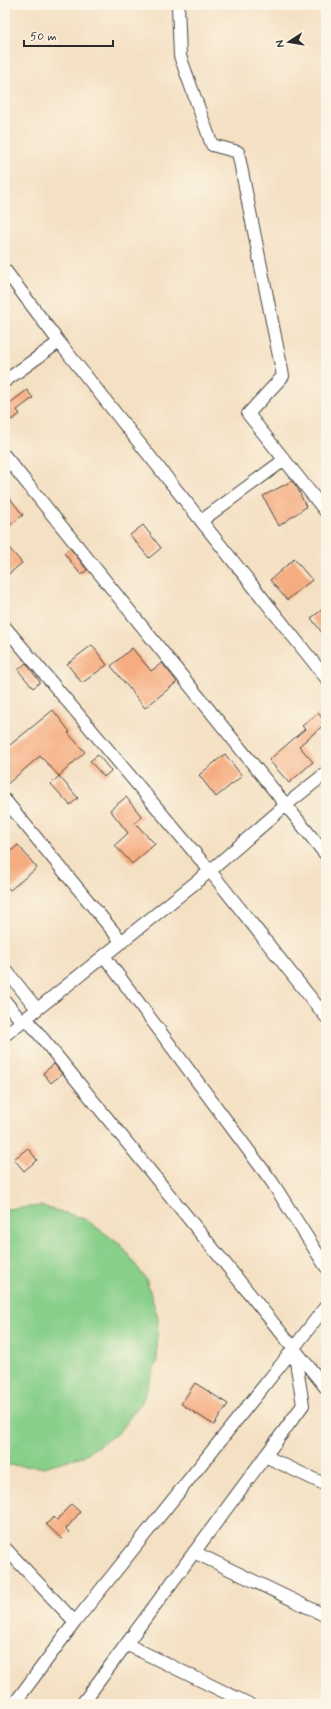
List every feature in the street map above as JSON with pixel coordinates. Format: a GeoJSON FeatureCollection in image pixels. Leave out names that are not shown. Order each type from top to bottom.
{"type":"FeatureCollection","features":[{"type":"Feature","properties":{"kind":"street"},"geometry":{"type":"LineString","coordinates":[[178,5],[180,56],[212,144],[238,152],[283,376],[248,414],[326,512]]}},
{"type":"Feature","properties":{"kind":"street"},"geometry":{"type":"LineString","coordinates":[[5,270],[58,342],[326,678]]}},
{"type":"Feature","properties":{"kind":"street"},"geometry":{"type":"LineString","coordinates":[[5,381],[58,342]]}},
{"type":"Feature","properties":{"kind":"street"},"geometry":{"type":"LineString","coordinates":[[5,456],[326,855]]}},
{"type":"Feature","properties":{"kind":"street"},"geometry":{"type":"LineString","coordinates":[[201,521],[284,460]]}},
{"type":"Feature","properties":{"kind":"street"},"geometry":{"type":"LineString","coordinates":[[5,627],[210,871],[326,1017]]}},
{"type":"Feature","properties":{"kind":"street"},"geometry":{"type":"LineString","coordinates":[[5,1035],[210,871],[286,804],[326,773]]}},
{"type":"Feature","properties":{"kind":"street"},"geometry":{"type":"LineString","coordinates":[[5,800],[122,942]]}},
{"type":"Feature","properties":{"kind":"street"},"geometry":{"type":"LineString","coordinates":[[104,956],[272,1182],[326,1267]]}},
{"type":"Feature","properties":{"kind":"street"},"geometry":{"type":"LineString","coordinates":[[5,969],[37,1009]]}},
{"type":"Feature","properties":{"kind":"street"},"geometry":{"type":"LineString","coordinates":[[5,1001],[24,1020],[326,1388]]}},
{"type":"Feature","properties":{"kind":"street"},"geometry":{"type":"LineString","coordinates":[[14,1704],[75,1622],[326,1306]]}},
{"type":"Feature","properties":{"kind":"street"},"geometry":{"type":"LineString","coordinates":[[82,1704],[303,1405],[294,1348]]}},
{"type":"Feature","properties":{"kind":"street"},"geometry":{"type":"LineString","coordinates":[[265,1456],[326,1485]]}},
{"type":"Feature","properties":{"kind":"street"},"geometry":{"type":"LineString","coordinates":[[5,1548],[75,1622]]}},
{"type":"Feature","properties":{"kind":"street"},"geometry":{"type":"LineString","coordinates":[[194,1552],[326,1616]]}},
{"type":"Feature","properties":{"kind":"street"},"geometry":{"type":"LineString","coordinates":[[126,1644],[249,1704]]}},
{"type":"Feature","properties":{"kind":"green space"},"geometry":{"type":"Polygon","coordinates":[[[42,1206],[85,1219],[121,1245],[146,1279],[158,1318],[157,1360],[143,1400],[118,1433],[83,1456],[43,1467],[5,1465],[5,1209],[42,1206]]]}},
{"type":"Feature","properties":{"kind":"building"},"geometry":{"type":"Polygon","coordinates":[[[27,390],[33,398],[17,410],[20,414],[12,420],[5,411],[5,407],[27,390]]]}},
{"type":"Feature","properties":{"kind":"building"},"geometry":{"type":"Polygon","coordinates":[[[292,481],[297,487],[306,507],[279,526],[263,496],[292,481]]]}},
{"type":"Feature","properties":{"kind":"building"},"geometry":{"type":"Polygon","coordinates":[[[5,492],[23,515],[5,529],[5,492]]]}},
{"type":"Feature","properties":{"kind":"building"},"geometry":{"type":"Polygon","coordinates":[[[143,525],[161,548],[149,558],[130,535],[143,525]]]}},
{"type":"Feature","properties":{"kind":"building"},"geometry":{"type":"Polygon","coordinates":[[[5,543],[22,563],[5,577],[5,543]]]}},
{"type":"Feature","properties":{"kind":"building"},"geometry":{"type":"Polygon","coordinates":[[[70,548],[87,570],[81,575],[64,553],[70,548]]]}},
{"type":"Feature","properties":{"kind":"building"},"geometry":{"type":"Polygon","coordinates":[[[294,559],[312,580],[287,600],[270,580],[294,559]]]}},
{"type":"Feature","properties":{"kind":"building"},"geometry":{"type":"Polygon","coordinates":[[[326,607],[326,638],[311,618],[326,607]]]}},
{"type":"Feature","properties":{"kind":"building"},"geometry":{"type":"Polygon","coordinates":[[[92,645],[107,665],[82,683],[67,664],[92,645]]]}},
{"type":"Feature","properties":{"kind":"building"},"geometry":{"type":"Polygon","coordinates":[[[132,648],[151,671],[162,663],[177,682],[145,708],[111,666],[132,648]]]}},
{"type":"Feature","properties":{"kind":"building"},"geometry":{"type":"Polygon","coordinates":[[[26,663],[40,682],[33,688],[18,670],[26,663]]]}},
{"type":"Feature","properties":{"kind":"building"},"geometry":{"type":"Polygon","coordinates":[[[53,710],[70,732],[68,733],[85,752],[59,776],[40,756],[5,786],[5,749],[53,710]]]}},
{"type":"Feature","properties":{"kind":"building"},"geometry":{"type":"Polygon","coordinates":[[[318,713],[326,723],[299,746],[313,762],[289,783],[269,760],[305,729],[302,726],[318,713]]]}},
{"type":"Feature","properties":{"kind":"building"},"geometry":{"type":"Polygon","coordinates":[[[225,754],[242,776],[216,797],[199,775],[225,754]]]}},
{"type":"Feature","properties":{"kind":"building"},"geometry":{"type":"Polygon","coordinates":[[[98,755],[111,771],[104,777],[90,761],[98,755]]]}},
{"type":"Feature","properties":{"kind":"building"},"geometry":{"type":"Polygon","coordinates":[[[59,776],[78,798],[70,805],[51,784],[59,776]]]}},
{"type":"Feature","properties":{"kind":"building"},"geometry":{"type":"Polygon","coordinates":[[[126,797],[142,817],[135,823],[155,844],[132,864],[115,845],[128,833],[110,810],[126,797]]]}},
{"type":"Feature","properties":{"kind":"building"},"geometry":{"type":"Polygon","coordinates":[[[18,845],[37,868],[10,890],[5,885],[5,856],[18,845]]]}},
{"type":"Feature","properties":{"kind":"building"},"geometry":{"type":"Polygon","coordinates":[[[54,1064],[62,1074],[51,1083],[43,1073],[54,1064]]]}},
{"type":"Feature","properties":{"kind":"building"},"geometry":{"type":"Polygon","coordinates":[[[28,1148],[37,1160],[24,1171],[14,1159],[28,1148]]]}},
{"type":"Feature","properties":{"kind":"building"},"geometry":{"type":"Polygon","coordinates":[[[195,1383],[228,1404],[214,1425],[181,1404],[195,1383]]]}},
{"type":"Feature","properties":{"kind":"building"},"geometry":{"type":"Polygon","coordinates":[[[71,1504],[80,1512],[66,1529],[69,1532],[62,1539],[46,1524],[54,1517],[57,1520],[71,1504]]]}}]}
